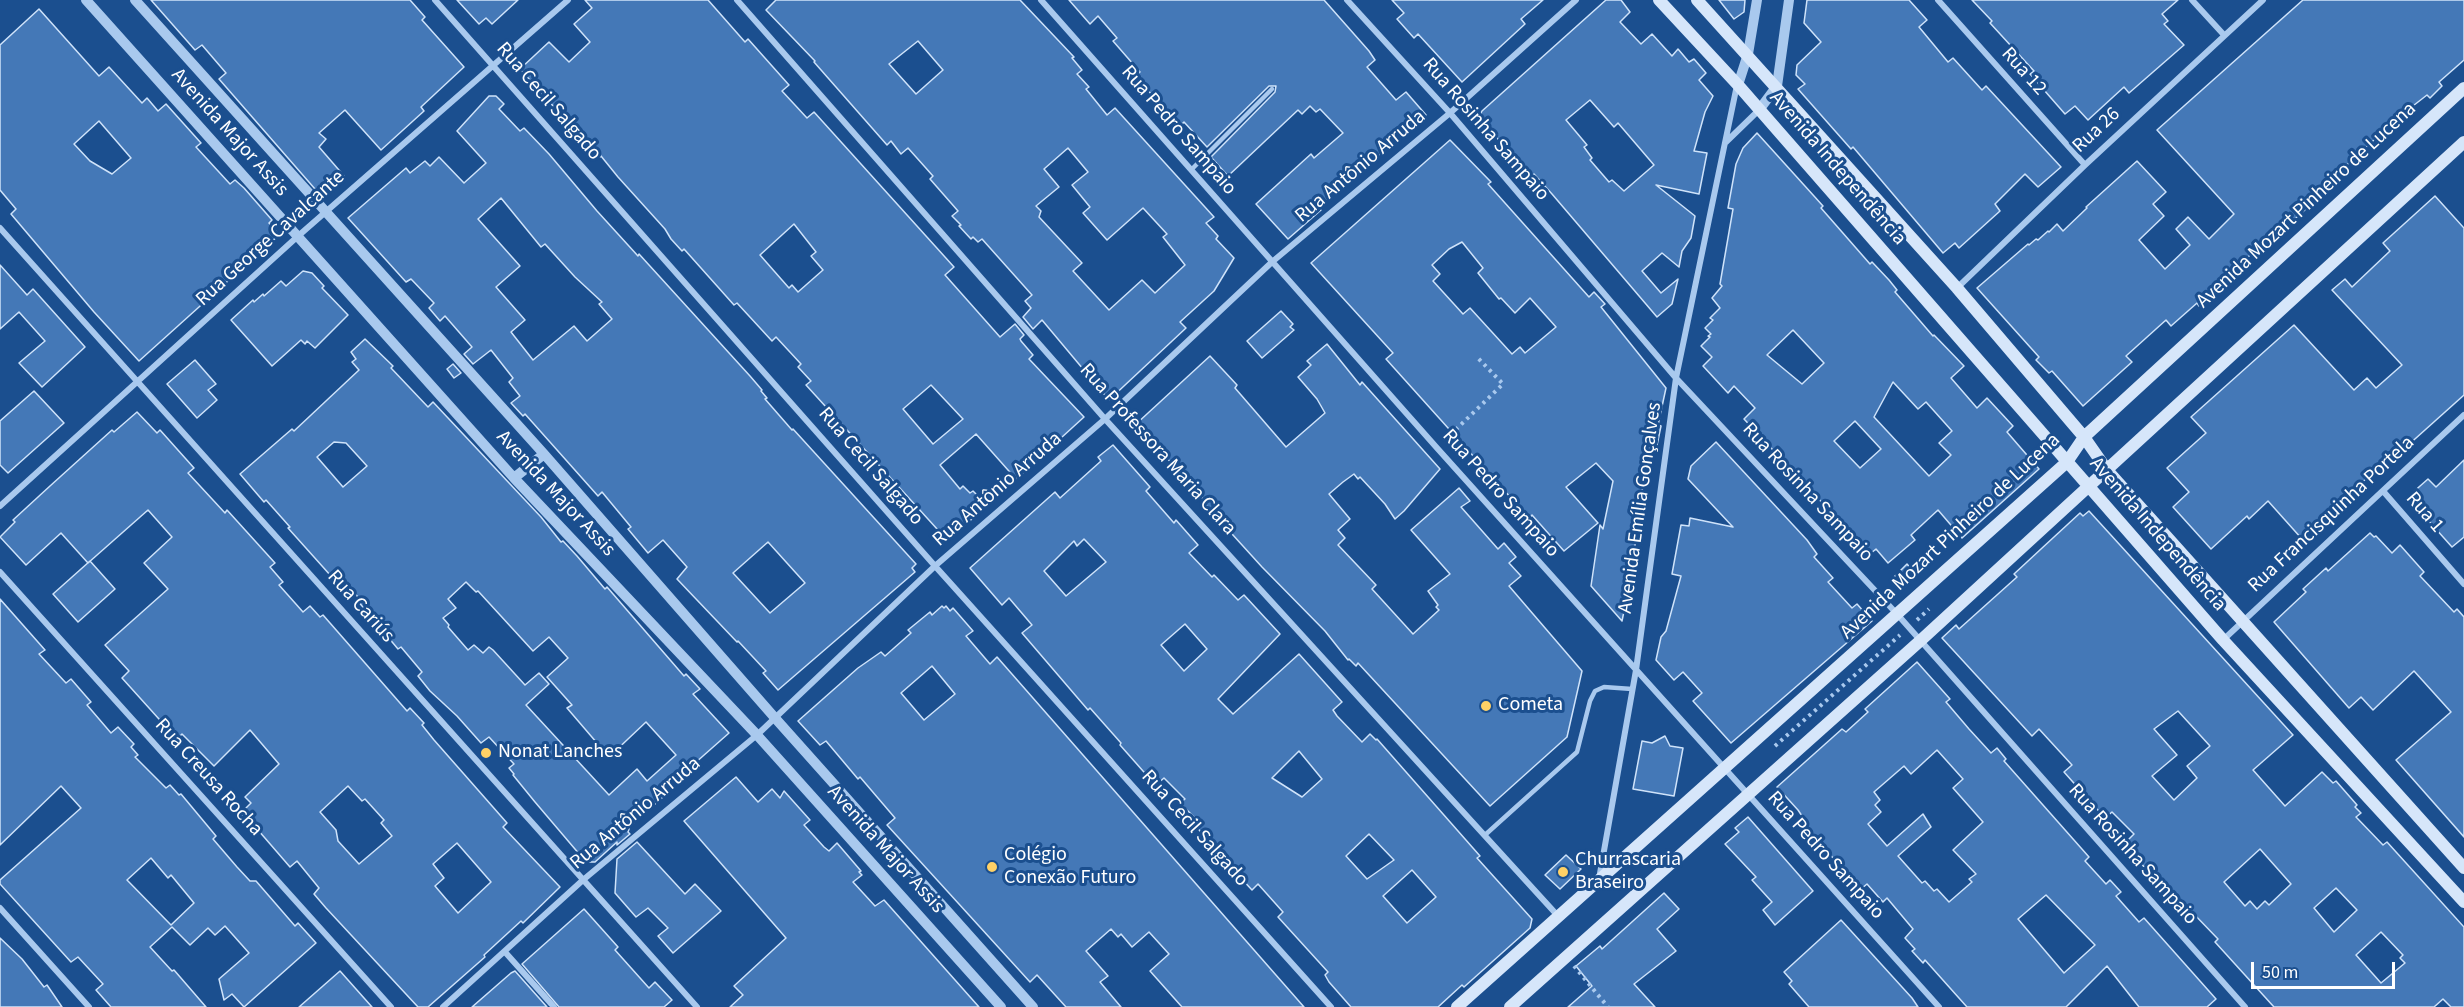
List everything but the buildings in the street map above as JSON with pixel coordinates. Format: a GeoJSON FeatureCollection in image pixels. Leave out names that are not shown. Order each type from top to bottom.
{"type":"FeatureCollection","features":[{"type":"Feature","properties":{"kind":"main road","name":"Avenida Independência"},"geometry":{"type":"LineString","coordinates":[[1659,0],[1737,85],[2223,639],[2464,902]]}},
{"type":"Feature","properties":{"kind":"main road","name":"Avenida Independência"},"geometry":{"type":"LineString","coordinates":[[1697,0],[1957,288],[2084,438],[2107,470],[2464,868]]}},
{"type":"Feature","properties":{"kind":"main road","name":"Avenida Mozart Pinheiro de Lucena"},"geometry":{"type":"LineString","coordinates":[[1457,1007],[2067,462],[2084,438],[2464,88]]}},
{"type":"Feature","properties":{"kind":"main road"},"geometry":{"type":"LineString","coordinates":[[1510,1007],[1920,641],[2464,142]]}},
{"type":"Feature","properties":{"kind":"main road"},"geometry":{"type":"LineString","coordinates":[[2387,817],[2403,802]]}},
{"type":"Feature","properties":{"kind":"street","name":"Avenida Major Assis"},"geometry":{"type":"LineString","coordinates":[[87,0],[514,478],[757,735],[1001,1007]]}},
{"type":"Feature","properties":{"kind":"street","name":"Avenida Major Assis"},"geometry":{"type":"LineString","coordinates":[[135,0],[544,454],[775,718],[1033,1007]]}},
{"type":"Feature","properties":{"kind":"street","name":"Rua Cecil Salgado"},"geometry":{"type":"LineString","coordinates":[[435,0],[935,566],[1331,1007]]}},
{"type":"Feature","properties":{"kind":"street","name":"Rua George Cavalcante"},"geometry":{"type":"LineString","coordinates":[[0,506],[297,237],[568,0]]}},
{"type":"Feature","properties":{"kind":"street","name":"Rua Professora Maria Clara"},"geometry":{"type":"LineString","coordinates":[[737,0],[1105,418],[1558,916]]}},
{"type":"Feature","properties":{"kind":"street","name":"Rua Pedro Sampaio"},"geometry":{"type":"LineString","coordinates":[[1041,0],[1723,769],[1939,1007]]}},
{"type":"Feature","properties":{"kind":"street","name":"Rua Rosinha Sampaio"},"geometry":{"type":"LineString","coordinates":[[1347,0],[1450,113],[1676,378],[1897,614],[2245,1007]]}},
{"type":"Feature","properties":{"kind":"street","name":"Rua Antônio Arruda"},"geometry":{"type":"LineString","coordinates":[[443,1007],[583,880],[757,735],[935,566],[1105,418],[1272,262],[1450,113],[1576,0]]}},
{"type":"Feature","properties":{"kind":"street"},"geometry":{"type":"LineString","coordinates":[[1737,85],[1748,54],[1757,0]]}},
{"type":"Feature","properties":{"kind":"street"},"geometry":{"type":"LineString","coordinates":[[1724,143],[1759,110],[1777,86],[1789,0]]}},
{"type":"Feature","properties":{"kind":"street","name":"Rua 12"},"geometry":{"type":"LineString","coordinates":[[1938,0],[2085,165]]}},
{"type":"Feature","properties":{"kind":"street"},"geometry":{"type":"LineString","coordinates":[[2192,0],[2224,35]]}},
{"type":"Feature","properties":{"kind":"street","name":"Rua 26"},"geometry":{"type":"LineString","coordinates":[[1957,288],[2085,165],[2263,0]]}},
{"type":"Feature","properties":{"kind":"street","name":"Avenida Emília Gonçalves"},"geometry":{"type":"LineString","coordinates":[[1599,880],[1636,670],[1676,378],[1737,85]]}},
{"type":"Feature","properties":{"kind":"street","name":"Rua Cariús"},"geometry":{"type":"LineString","coordinates":[[0,228],[697,1007]]}},
{"type":"Feature","properties":{"kind":"street","name":"Rua Francisquinha Portela"},"geometry":{"type":"LineString","coordinates":[[2223,639],[2464,416]]}},
{"type":"Feature","properties":{"kind":"street"},"geometry":{"type":"LineString","coordinates":[[514,478],[544,454]]}},
{"type":"Feature","properties":{"kind":"street","name":"Rua 1"},"geometry":{"type":"LineString","coordinates":[[2383,491],[2464,584]]}},
{"type":"Feature","properties":{"kind":"street","name":"Rua Creusa Rocha"},"geometry":{"type":"LineString","coordinates":[[0,572],[391,1007]]}},
{"type":"Feature","properties":{"kind":"street"},"geometry":{"type":"LineString","coordinates":[[0,908],[89,1007]]}},
{"type":"Feature","properties":{"kind":"street"},"geometry":{"type":"LineString","coordinates":[[504,951],[554,1007]]}},
{"type":"Feature","properties":{"kind":"lane"},"geometry":{"type":"LineString","coordinates":[[1191,170],[1272,90]]}},
{"type":"Feature","properties":{"kind":"lane"},"geometry":{"type":"LineString","coordinates":[[1485,835],[1577,752],[1590,701],[1595,691],[1604,687],[1632,689]]}},
{"type":"Feature","properties":{"kind":"path"},"geometry":{"type":"LineString","coordinates":[[1437,447],[1503,384],[1476,356]]}},
{"type":"Feature","properties":{"kind":"path"},"geometry":{"type":"LineString","coordinates":[[1566,957],[1608,1007]]}},
{"type":"Feature","properties":{"kind":"place","name":"Cometa"},"geometry":{"type":"Point","coordinates":[1486,706]}},
{"type":"Feature","properties":{"kind":"place","name":"Nonat Lanches"},"geometry":{"type":"Point","coordinates":[486,753]}},
{"type":"Feature","properties":{"kind":"place","name":"Colégio Conexão Futuro"},"geometry":{"type":"Point","coordinates":[992,867]}},
{"type":"Feature","properties":{"kind":"place","name":"Churrascaria Braseiro"},"geometry":{"type":"Point","coordinates":[1563,872]}}]}
